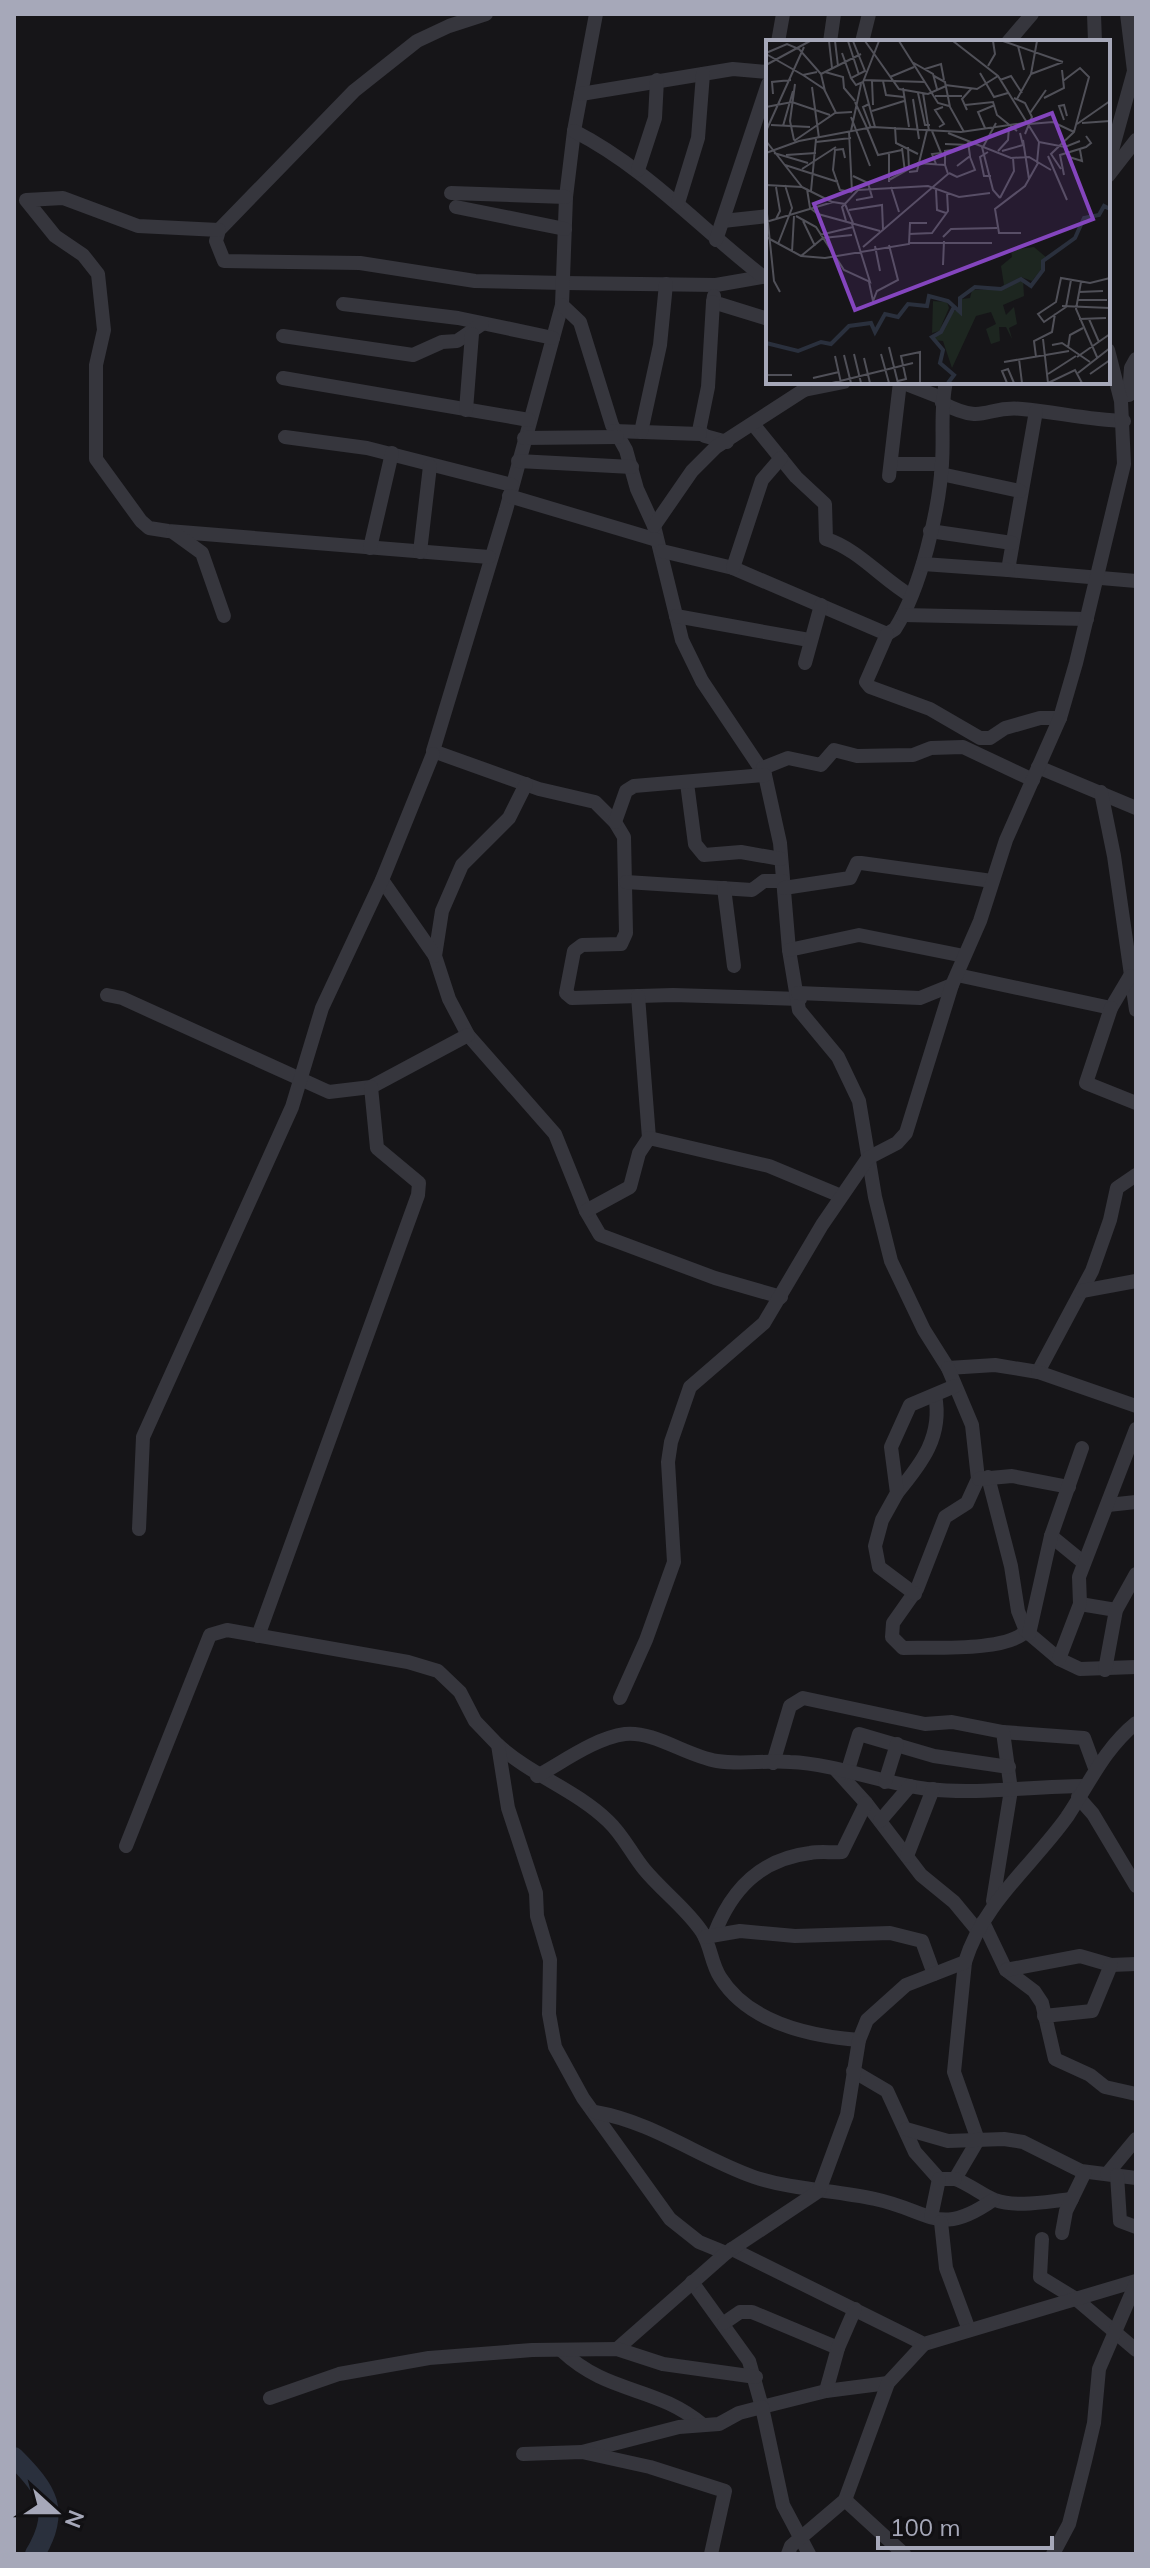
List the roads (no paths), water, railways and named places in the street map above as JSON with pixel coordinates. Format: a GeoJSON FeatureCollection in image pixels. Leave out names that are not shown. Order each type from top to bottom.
{"type":"FeatureCollection","features":[{"type":"Feature","properties":{"kind":"street"},"geometry":{"type":"LineString","coordinates":[[486,14],[417,41],[354,91],[219,230],[216,241],[224,261],[360,263],[475,281],[716,285],[765,275]]}},
{"type":"Feature","properties":{"kind":"street"},"geometry":{"type":"LineString","coordinates":[[139,1529],[143,1437],[301,1082],[322,1008],[382,880],[433,754],[562,305],[566,197],[574,131],[596,14]]}},
{"type":"Feature","properties":{"kind":"street"},"geometry":{"type":"LineString","coordinates":[[778,40],[783,14]]}},
{"type":"Feature","properties":{"kind":"street"},"geometry":{"type":"LineString","coordinates":[[830,40],[834,14]]}},
{"type":"Feature","properties":{"kind":"street"},"geometry":{"type":"LineString","coordinates":[[862,40],[869,14]]}},
{"type":"Feature","properties":{"kind":"street"},"geometry":{"type":"LineString","coordinates":[[1010,40],[1032,14]]}},
{"type":"Feature","properties":{"kind":"street"},"geometry":{"type":"LineString","coordinates":[[1094,14],[1095,40]]}},
{"type":"Feature","properties":{"kind":"street"},"geometry":{"type":"LineString","coordinates":[[1110,158],[1134,71],[1127,14]]}},
{"type":"Feature","properties":{"kind":"street"},"geometry":{"type":"LineString","coordinates":[[581,94],[733,69],[766,72]]}},
{"type":"Feature","properties":{"kind":"street"},"geometry":{"type":"LineString","coordinates":[[678,203],[698,138],[703,74]]}},
{"type":"Feature","properties":{"kind":"street"},"geometry":{"type":"LineString","coordinates":[[638,170],[655,118],[657,80]]}},
{"type":"Feature","properties":{"kind":"street"},"geometry":{"type":"LineString","coordinates":[[716,240],[766,90]]}},
{"type":"Feature","properties":{"kind":"street"},"geometry":{"type":"LineString","coordinates":[[574,131],[638,170],[716,240],[765,275]]}},
{"type":"Feature","properties":{"kind":"street"},"geometry":{"type":"LineString","coordinates":[[1110,173],[1136,140]]}},
{"type":"Feature","properties":{"kind":"street"},"geometry":{"type":"LineString","coordinates":[[565,229],[453,200],[566,197]]}},
{"type":"Feature","properties":{"kind":"street"},"geometry":{"type":"LineString","coordinates":[[219,230],[138,226],[63,198],[26,200],[55,236],[83,255],[98,274],[104,330],[96,365],[96,459],[141,521],[149,528],[173,532],[489,557]]}},
{"type":"Feature","properties":{"kind":"street"},"geometry":{"type":"LineString","coordinates":[[723,221],[766,216]]}},
{"type":"Feature","properties":{"kind":"street"},"geometry":{"type":"LineString","coordinates":[[641,432],[660,345],[666,284]]}},
{"type":"Feature","properties":{"kind":"street"},"geometry":{"type":"LineString","coordinates":[[700,434],[708,387],[716,285]]}},
{"type":"Feature","properties":{"kind":"street"},"geometry":{"type":"LineString","coordinates":[[713,302],[766,318]]}},
{"type":"Feature","properties":{"kind":"street"},"geometry":{"type":"LineString","coordinates":[[343,304],[477,329],[553,338]]}},
{"type":"Feature","properties":{"kind":"street"},"geometry":{"type":"LineString","coordinates":[[562,305],[580,322],[616,434],[632,467],[637,489],[658,539],[682,640],[702,681],[764,772],[781,859],[789,950],[799,1010],[838,1057],[859,1101],[891,1261],[924,1330],[948,1368],[972,1425],[983,1478],[1011,1566],[1018,1611],[1028,1633],[1059,1659],[1080,1669],[1136,1667]]}},
{"type":"Feature","properties":{"kind":"street"},"geometry":{"type":"LineString","coordinates":[[283,336],[413,355],[477,329]]}},
{"type":"Feature","properties":{"kind":"street"},"geometry":{"type":"LineString","coordinates":[[466,410],[477,329]]}},
{"type":"Feature","properties":{"kind":"street"},"geometry":{"type":"LineString","coordinates":[[1110,354],[1129,397]]}},
{"type":"Feature","properties":{"kind":"street"},"geometry":{"type":"LineString","coordinates":[[620,1698],[650,1630],[674,1562],[668,1462],[690,1387],[708,1368],[745,1344],[764,1323],[841,1196],[868,1158],[897,1143],[906,1133],[955,980],[980,921],[992,881],[1060,718],[1124,464],[1124,421],[1130,374],[1136,359]]}},
{"type":"Feature","properties":{"kind":"street"},"geometry":{"type":"LineString","coordinates":[[283,378],[529,420]]}},
{"type":"Feature","properties":{"kind":"street"},"geometry":{"type":"LineString","coordinates":[[901,384],[890,470],[942,469],[1020,491]]}},
{"type":"Feature","properties":{"kind":"street"},"geometry":{"type":"LineString","coordinates":[[905,384],[961,413],[981,416],[1018,408],[1124,421]]}},
{"type":"Feature","properties":{"kind":"street"},"geometry":{"type":"LineString","coordinates":[[946,384],[942,401],[942,469],[923,564],[903,615],[895,629],[887,634],[866,682],[870,687],[930,709],[980,738],[990,738],[1005,728],[1040,718],[1060,718]]}},
{"type":"Feature","properties":{"kind":"street"},"geometry":{"type":"LineString","coordinates":[[658,539],[692,471],[716,447],[805,386]]}},
{"type":"Feature","properties":{"kind":"street"},"geometry":{"type":"LineString","coordinates":[[1008,570],[1036,411]]}},
{"type":"Feature","properties":{"kind":"street"},"geometry":{"type":"LineString","coordinates":[[753,424],[825,504],[826,539],[841,544],[887,582],[911,596]]}},
{"type":"Feature","properties":{"kind":"street"},"geometry":{"type":"LineString","coordinates":[[524,438],[641,432],[700,434],[727,442]]}},
{"type":"Feature","properties":{"kind":"street"},"geometry":{"type":"LineString","coordinates":[[285,437],[392,453],[511,490],[658,539],[887,634]]}},
{"type":"Feature","properties":{"kind":"street"},"geometry":{"type":"LineString","coordinates":[[370,548],[392,453]]}},
{"type":"Feature","properties":{"kind":"street"},"geometry":{"type":"LineString","coordinates":[[733,568],[762,480],[781,458]]}},
{"type":"Feature","properties":{"kind":"street"},"geometry":{"type":"LineString","coordinates":[[518,461],[632,467]]}},
{"type":"Feature","properties":{"kind":"street"},"geometry":{"type":"LineString","coordinates":[[420,552],[430,466]]}},
{"type":"Feature","properties":{"kind":"street"},"geometry":{"type":"LineString","coordinates":[[930,531],[1012,543]]}},
{"type":"Feature","properties":{"kind":"street"},"geometry":{"type":"LineString","coordinates":[[173,532],[202,553],[224,616]]}},
{"type":"Feature","properties":{"kind":"street"},"geometry":{"type":"LineString","coordinates":[[923,564],[1136,581]]}},
{"type":"Feature","properties":{"kind":"street"},"geometry":{"type":"LineString","coordinates":[[805,663],[821,605]]}},
{"type":"Feature","properties":{"kind":"street"},"geometry":{"type":"LineString","coordinates":[[903,615],[1087,619]]}},
{"type":"Feature","properties":{"kind":"street"},"geometry":{"type":"LineString","coordinates":[[676,616],[809,640]]}},
{"type":"Feature","properties":{"kind":"street"},"geometry":{"type":"LineString","coordinates":[[615,822],[629,788],[764,772],[788,758],[821,765],[834,750],[857,756],[913,755],[948,745],[963,747],[1036,774],[1101,792],[1136,808]]}},
{"type":"Feature","properties":{"kind":"street"},"geometry":{"type":"LineString","coordinates":[[433,754],[595,802],[615,822],[624,837],[624,939],[621,944],[582,945],[574,951],[566,993],[572,998],[920,998],[955,980],[1111,1008]]}},
{"type":"Feature","properties":{"kind":"street"},"geometry":{"type":"LineString","coordinates":[[687,783],[695,844],[704,855],[741,852],[781,859]]}},
{"type":"Feature","properties":{"kind":"street"},"geometry":{"type":"LineString","coordinates":[[435,956],[442,911],[453,879],[462,865],[509,818],[526,784]]}},
{"type":"Feature","properties":{"kind":"street"},"geometry":{"type":"LineString","coordinates":[[1101,792],[1114,856],[1136,1010]]}},
{"type":"Feature","properties":{"kind":"street"},"geometry":{"type":"LineString","coordinates":[[626,882],[752,890],[764,881],[784,884],[850,878],[857,863],[992,881]]}},
{"type":"Feature","properties":{"kind":"street"},"geometry":{"type":"LineString","coordinates":[[382,880],[435,956],[449,999],[468,1035],[555,1134],[586,1211],[600,1235],[624,1247],[781,1297]]}},
{"type":"Feature","properties":{"kind":"street"},"geometry":{"type":"LineString","coordinates":[[724,888],[734,966]]}},
{"type":"Feature","properties":{"kind":"street"},"geometry":{"type":"LineString","coordinates":[[789,950],[859,935],[964,956]]}},
{"type":"Feature","properties":{"kind":"street"},"geometry":{"type":"LineString","coordinates":[[1131,968],[1111,1008],[1086,1083],[1136,1103]]}},
{"type":"Feature","properties":{"kind":"street"},"geometry":{"type":"LineString","coordinates":[[107,995],[122,998],[173,1020],[301,1082],[329,1092],[371,1087],[468,1035]]}},
{"type":"Feature","properties":{"kind":"street"},"geometry":{"type":"LineString","coordinates":[[586,1211],[630,1187],[639,1153],[649,1138],[638,996]]}},
{"type":"Feature","properties":{"kind":"street"},"geometry":{"type":"LineString","coordinates":[[258,1636],[418,1195],[419,1183],[413,1175],[377,1148],[371,1087]]}},
{"type":"Feature","properties":{"kind":"street"},"geometry":{"type":"LineString","coordinates":[[649,1138],[769,1166],[841,1196]]}},
{"type":"Feature","properties":{"kind":"street"},"geometry":{"type":"LineString","coordinates":[[1038,1372],[1082,1291],[1110,1220],[1117,1188],[1136,1175]]}},
{"type":"Feature","properties":{"kind":"street"},"geometry":{"type":"LineString","coordinates":[[1082,1291],[1136,1281]]}},
{"type":"Feature","properties":{"kind":"street"},"geometry":{"type":"LineString","coordinates":[[948,1368],[995,1365],[1038,1372],[1136,1406]]}},
{"type":"Feature","properties":{"kind":"street"},"geometry":{"type":"LineString","coordinates":[[897,1493],[891,1447],[910,1405],[955,1386]]}},
{"type":"Feature","properties":{"kind":"street"},"geometry":{"type":"LineString","coordinates":[[915,1594],[885,1573],[878,1563],[876,1535],[897,1493],[931,1447],[937,1421],[935,1395]]}},
{"type":"Feature","properties":{"kind":"street"},"geometry":{"type":"LineString","coordinates":[[1059,1659],[1080,1604],[1078,1581],[1084,1563],[1136,1429]]}},
{"type":"Feature","properties":{"kind":"street"},"geometry":{"type":"LineString","coordinates":[[1028,1633],[1051,1536],[1082,1448]]}},
{"type":"Feature","properties":{"kind":"street"},"geometry":{"type":"LineString","coordinates":[[983,1478],[1012,1476],[1069,1487]]}},
{"type":"Feature","properties":{"kind":"street"},"geometry":{"type":"LineString","coordinates":[[983,1478],[967,1503],[944,1519],[915,1594],[892,1626],[892,1637],[903,1648],[1007,1642],[1028,1633]]}},
{"type":"Feature","properties":{"kind":"street"},"geometry":{"type":"LineString","coordinates":[[1108,1505],[1136,1502]]}},
{"type":"Feature","properties":{"kind":"street"},"geometry":{"type":"LineString","coordinates":[[1051,1536],[1084,1563]]}},
{"type":"Feature","properties":{"kind":"street"},"geometry":{"type":"LineString","coordinates":[[1105,1670],[1116,1610],[1136,1574]]}},
{"type":"Feature","properties":{"kind":"street"},"geometry":{"type":"LineString","coordinates":[[1080,1604],[1116,1610]]}},
{"type":"Feature","properties":{"kind":"street"},"geometry":{"type":"LineString","coordinates":[[126,1846],[210,1635],[227,1630],[408,1662],[438,1671],[460,1692],[467,1709],[498,1745],[537,1776],[592,1807],[607,1820],[643,1868],[709,1936],[718,1974],[730,1992],[750,2012],[823,2035],[859,2040]]}},
{"type":"Feature","properties":{"kind":"street"},"geometry":{"type":"LineString","coordinates":[[773,1763],[790,1706],[803,1698],[925,1724],[952,1722],[1003,1732],[1081,1737],[1086,1740],[1095,1768]]}},
{"type":"Feature","properties":{"kind":"street"},"geometry":{"type":"LineString","coordinates":[[984,1921],[1066,1817],[1095,1768],[1136,1723]]}},
{"type":"Feature","properties":{"kind":"street"},"geometry":{"type":"LineString","coordinates":[[955,2179],[978,2140],[954,2072],[965,1962],[984,1921],[1011,1790],[1003,1732]]}},
{"type":"Feature","properties":{"kind":"street"},"geometry":{"type":"LineString","coordinates":[[537,1776],[594,1745],[631,1734],[645,1735],[687,1753],[718,1761],[791,1762],[933,1789],[1081,1791]]}},
{"type":"Feature","properties":{"kind":"street"},"geometry":{"type":"LineString","coordinates":[[841,1772],[857,1734],[968,1763],[1009,1767]]}},
{"type":"Feature","properties":{"kind":"street"},"geometry":{"type":"LineString","coordinates":[[885,1782],[897,1744]]}},
{"type":"Feature","properties":{"kind":"street"},"geometry":{"type":"LineString","coordinates":[[498,1745],[508,1808],[536,1893],[537,1916],[550,1960],[549,2028],[568,2073],[670,2219],[699,2242],[729,2251],[924,2344]]}},
{"type":"Feature","properties":{"kind":"street"},"geometry":{"type":"LineString","coordinates":[[841,1772],[921,1875],[984,1921],[1006,1970],[1034,1991],[1042,2003],[1055,2059],[1085,2072],[1105,2087],[1136,2094]]}},
{"type":"Feature","properties":{"kind":"street"},"geometry":{"type":"LineString","coordinates":[[880,1821],[910,1786]]}},
{"type":"Feature","properties":{"kind":"street"},"geometry":{"type":"LineString","coordinates":[[907,1856],[933,1789]]}},
{"type":"Feature","properties":{"kind":"street"},"geometry":{"type":"LineString","coordinates":[[1081,1791],[1136,1886]]}},
{"type":"Feature","properties":{"kind":"street"},"geometry":{"type":"LineString","coordinates":[[709,1936],[747,1878],[796,1855],[841,1853],[866,1803]]}},
{"type":"Feature","properties":{"kind":"street"},"geometry":{"type":"LineString","coordinates":[[709,1936],[740,1931],[795,1936],[901,1934],[922,1941],[934,1974]]}},
{"type":"Feature","properties":{"kind":"street"},"geometry":{"type":"LineString","coordinates":[[1006,1970],[1080,1956],[1111,1965],[1136,1964]]}},
{"type":"Feature","properties":{"kind":"street"},"geometry":{"type":"LineString","coordinates":[[617,2349],[729,2251],[819,2191],[844,2127],[859,2040],[867,2020],[893,1995],[965,1962]]}},
{"type":"Feature","properties":{"kind":"street"},"geometry":{"type":"LineString","coordinates":[[1044,2016],[1092,2011],[1111,1965]]}},
{"type":"Feature","properties":{"kind":"street"},"geometry":{"type":"LineString","coordinates":[[853,2071],[885,2088],[915,2152],[939,2179],[936,2220],[946,2268],[969,2330]]}},
{"type":"Feature","properties":{"kind":"street"},"geometry":{"type":"LineString","coordinates":[[595,2112],[670,2137],[750,2176],[901,2205],[936,2220],[964,2218],[993,2200]]}},
{"type":"Feature","properties":{"kind":"street"},"geometry":{"type":"LineString","coordinates":[[906,2129],[948,2141],[1023,2142],[1085,2172],[1136,2178]]}},
{"type":"Feature","properties":{"kind":"street"},"geometry":{"type":"LineString","coordinates":[[1136,2139],[1112,2174],[1120,2221],[1136,2227]]}},
{"type":"Feature","properties":{"kind":"street"},"geometry":{"type":"LineString","coordinates":[[1062,2233],[1072,2199],[1085,2172]]}},
{"type":"Feature","properties":{"kind":"street"},"geometry":{"type":"LineString","coordinates":[[939,2179],[955,2179],[978,2188],[993,2200],[1021,2203],[1072,2199]]}},
{"type":"Feature","properties":{"kind":"street"},"geometry":{"type":"LineString","coordinates":[[1042,2239],[1040,2277],[1076,2299],[1136,2350]]}},
{"type":"Feature","properties":{"kind":"street"},"geometry":{"type":"LineString","coordinates":[[692,2282],[724,2323],[756,2377],[783,2505],[809,2554]]}},
{"type":"Feature","properties":{"kind":"street"},"geometry":{"type":"LineString","coordinates":[[788,2554],[802,2537],[845,2500],[888,2383],[924,2344],[1136,2282]]}},
{"type":"Feature","properties":{"kind":"street"},"geometry":{"type":"LineString","coordinates":[[1053,2554],[1069,2524],[1094,2423],[1099,2369],[1136,2282]]}},
{"type":"Feature","properties":{"kind":"street"},"geometry":{"type":"LineString","coordinates":[[826,2391],[838,2348],[855,2309]]}},
{"type":"Feature","properties":{"kind":"street"},"geometry":{"type":"LineString","coordinates":[[724,2323],[740,2312],[752,2312],[838,2348]]}},
{"type":"Feature","properties":{"kind":"street"},"geometry":{"type":"LineString","coordinates":[[270,2398],[339,2374],[429,2358],[562,2351],[617,2349],[663,2364],[756,2377]]}},
{"type":"Feature","properties":{"kind":"street"},"geometry":{"type":"LineString","coordinates":[[562,2351],[597,2379],[665,2400],[703,2425]]}},
{"type":"Feature","properties":{"kind":"street"},"geometry":{"type":"LineString","coordinates":[[523,2454],[582,2452],[679,2427],[719,2424],[739,2413],[826,2391],[888,2383]]}},
{"type":"Feature","properties":{"kind":"street"},"geometry":{"type":"LineString","coordinates":[[582,2452],[650,2467],[725,2491],[711,2554]]}},
{"type":"Feature","properties":{"kind":"street"},"geometry":{"type":"LineString","coordinates":[[845,2500],[904,2554]]}},
{"type":"Feature","properties":{"kind":"waterway"},"geometry":{"type":"LineString","coordinates":[[14,2457],[35,2480],[47,2502],[47,2525],[35,2554]]}}]}
